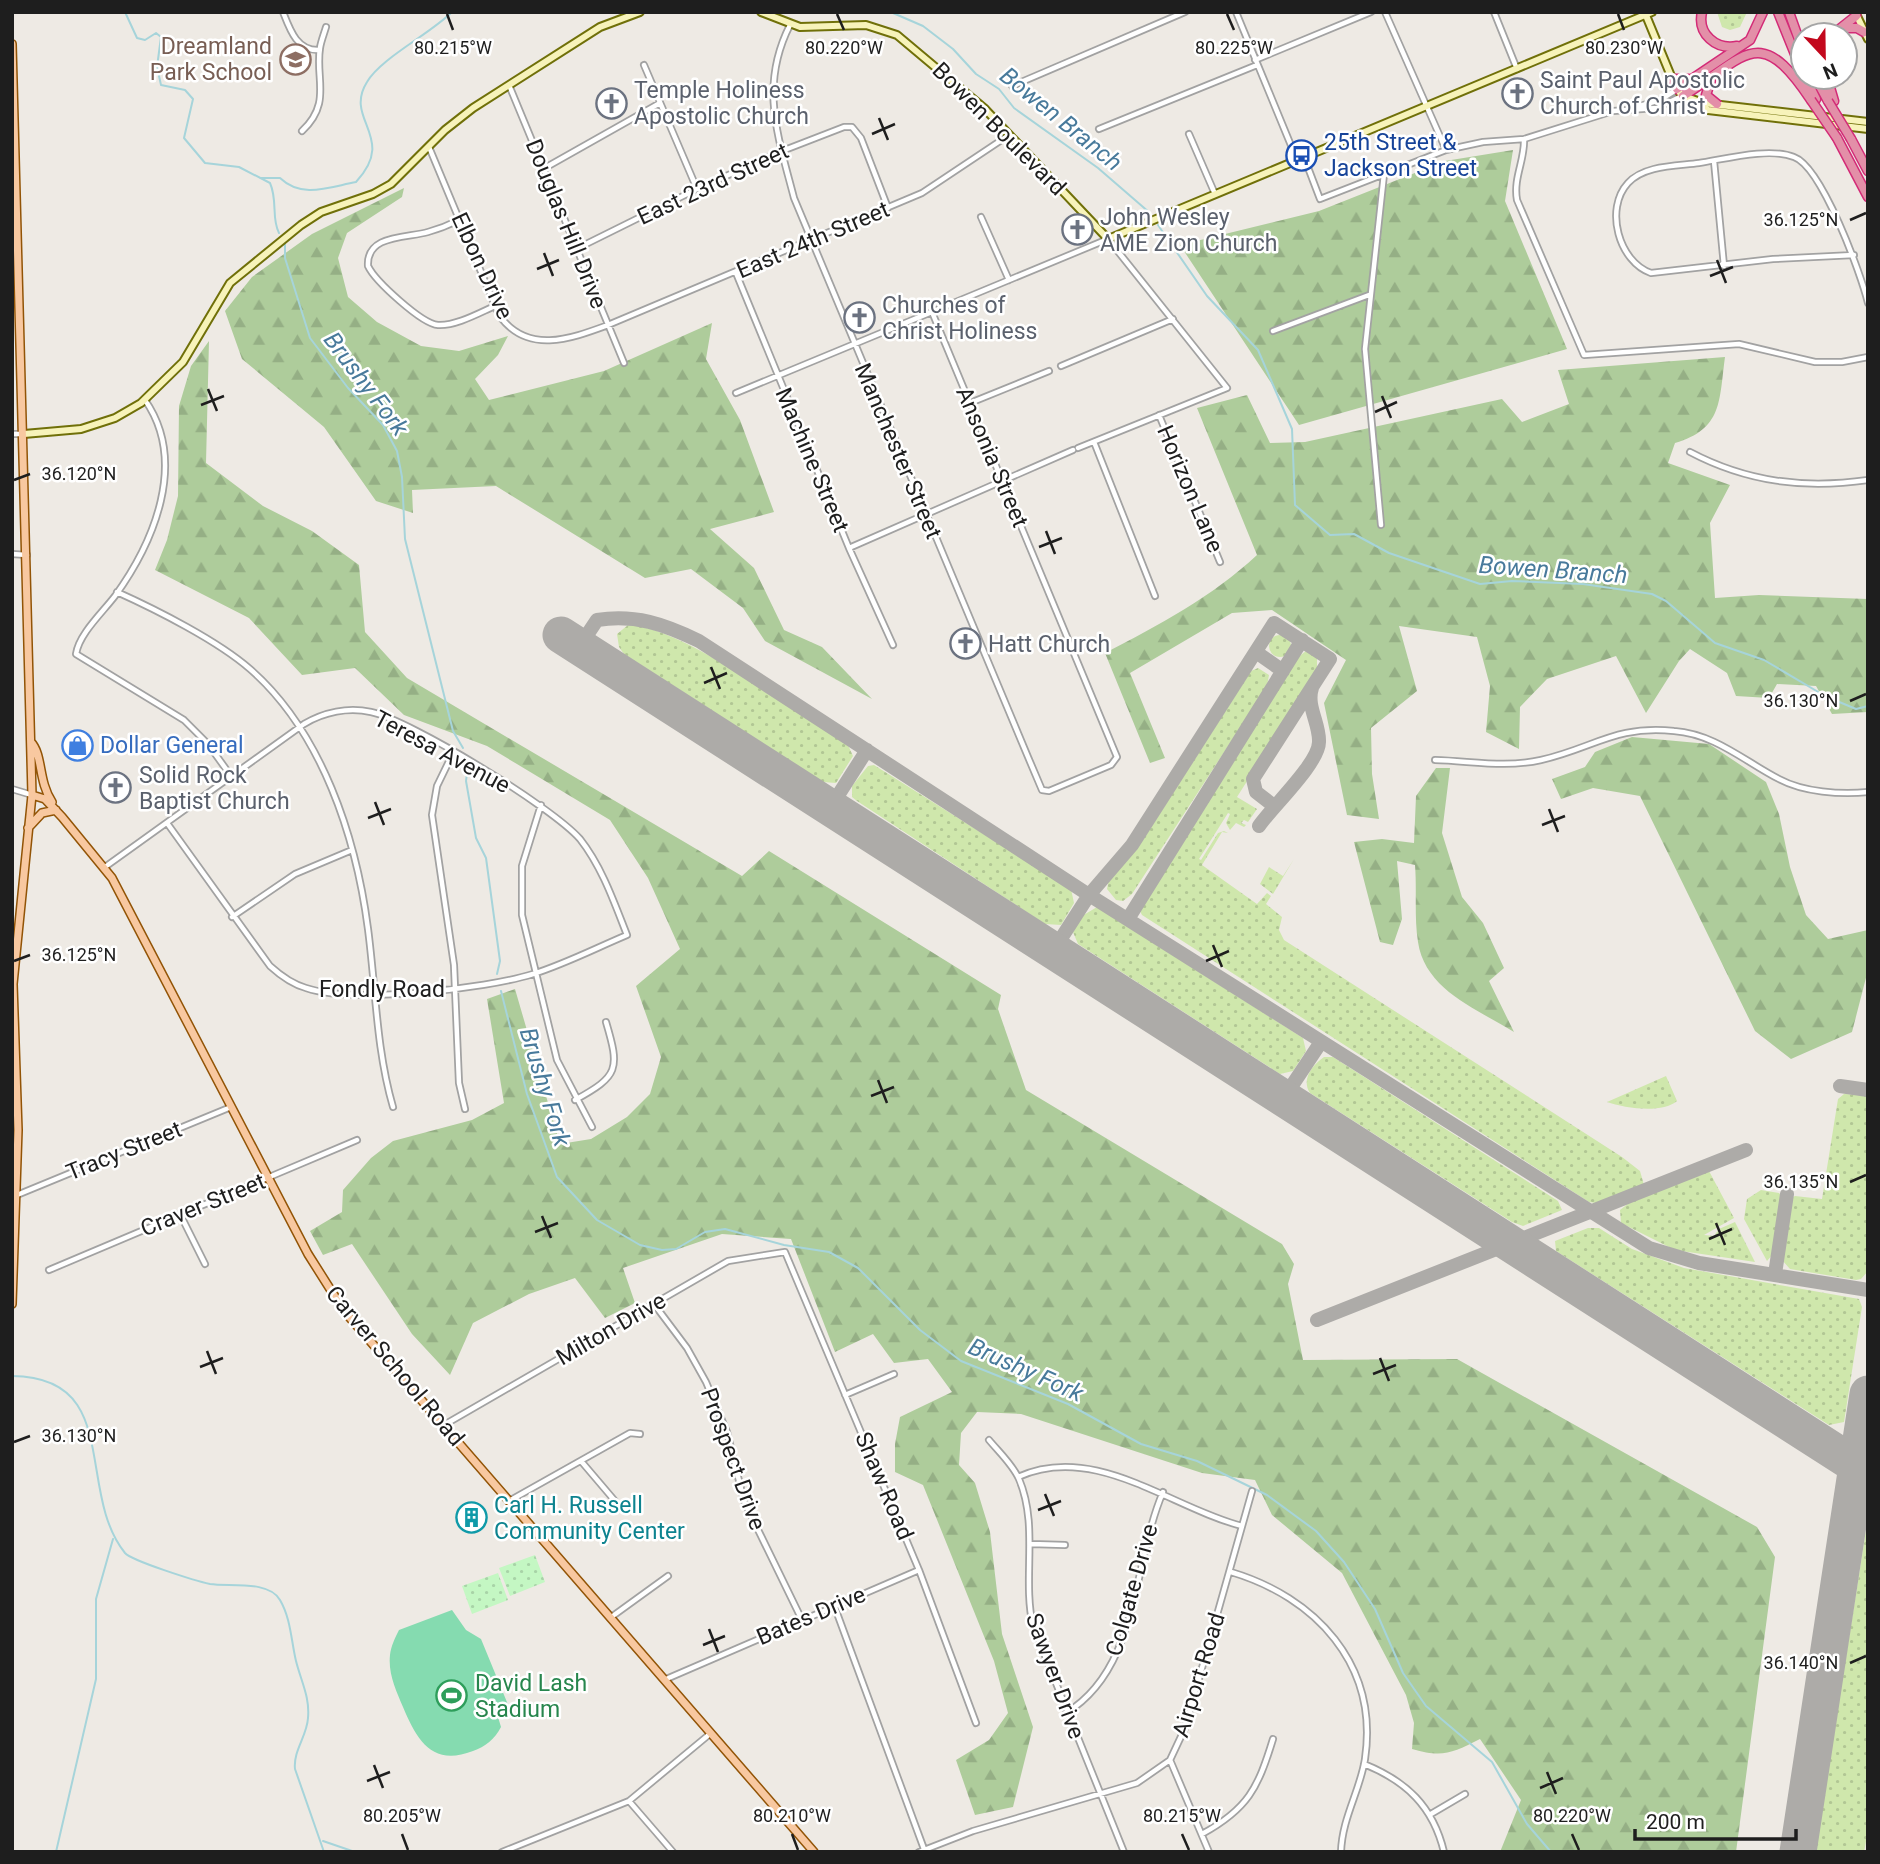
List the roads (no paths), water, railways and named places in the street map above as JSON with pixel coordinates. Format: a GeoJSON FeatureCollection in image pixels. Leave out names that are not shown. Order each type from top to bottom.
{"type":"FeatureCollection","features":[{"type":"Feature","properties":{"kind":"highway"},"geometry":{"type":"LineString","coordinates":[[1702,12],[1701,22],[1712,42],[1730,48],[1743,45]]}},
{"type":"Feature","properties":{"kind":"highway"},"geometry":{"type":"LineString","coordinates":[[1680,92],[1698,75],[1756,33],[1763,12]]}},
{"type":"Feature","properties":{"kind":"highway"},"geometry":{"type":"LineString","coordinates":[[1778,12],[1789,39]]}},
{"type":"Feature","properties":{"kind":"highway"},"geometry":{"type":"LineString","coordinates":[[1680,92],[1712,78],[1747,54],[1767,52],[1783,63],[1813,99],[1868,197]]}},
{"type":"Feature","properties":{"kind":"highway"},"geometry":{"type":"LineString","coordinates":[[1672,79],[1682,80],[1698,75]]}},
{"type":"Feature","properties":{"kind":"highway"},"geometry":{"type":"LineString","coordinates":[[1712,78],[1705,91],[1708,99],[1717,104]]}},
{"type":"Feature","properties":{"kind":"highway"},"geometry":{"type":"LineString","coordinates":[[1810,91],[1813,99]]}},
{"type":"Feature","properties":{"kind":"highway"},"geometry":{"type":"LineString","coordinates":[[1824,91],[1868,172]]}},
{"type":"Feature","properties":{"kind":"highway"},"geometry":{"type":"LineString","coordinates":[[1829,91],[1830,101]]}},
{"type":"Feature","properties":{"kind":"main road"},"geometry":{"type":"LineString","coordinates":[[12,44],[32,795],[13,984],[17,1195],[12,1304]]}},
{"type":"Feature","properties":{"kind":"main road"},"geometry":{"type":"LineString","coordinates":[[27,828],[42,814],[56,810],[40,780],[38,749],[31,741]]}},
{"type":"Feature","properties":{"kind":"main road","name":"Carver School Road"},"geometry":{"type":"LineString","coordinates":[[32,795],[45,799],[105,867],[268,1178],[333,1295],[814,1852]]}},
{"type":"Feature","properties":{"kind":"street"},"geometry":{"type":"LineString","coordinates":[[284,12],[299,43],[309,50],[319,50]]}},
{"type":"Feature","properties":{"kind":"street"},"geometry":{"type":"LineString","coordinates":[[12,434],[80,429],[114,418],[145,400],[183,362],[217,300],[243,270],[314,216],[373,194],[391,184],[463,115],[509,85],[600,27],[625,14],[640,12]]}},
{"type":"Feature","properties":{"kind":"street","name":"Bowen Boulevard"},"geometry":{"type":"LineString","coordinates":[[761,12],[790,25],[822,28],[866,25],[897,35],[968,92],[1108,239]]}},
{"type":"Feature","properties":{"kind":"street"},"geometry":{"type":"LineString","coordinates":[[1012,86],[1185,12]]}},
{"type":"Feature","properties":{"kind":"street"},"geometry":{"type":"LineString","coordinates":[[1236,12],[1256,62],[1321,199],[1447,150],[1483,142],[1524,139],[1601,114],[1657,108],[1680,92]]}},
{"type":"Feature","properties":{"kind":"street"},"geometry":{"type":"LineString","coordinates":[[1099,129],[1371,12]]}},
{"type":"Feature","properties":{"kind":"street"},"geometry":{"type":"LineString","coordinates":[[1385,12],[1447,150]]}},
{"type":"Feature","properties":{"kind":"street"},"geometry":{"type":"LineString","coordinates":[[1494,12],[1517,69]]}},
{"type":"Feature","properties":{"kind":"street"},"geometry":{"type":"LineString","coordinates":[[736,393],[1647,13],[1672,79],[1680,92],[1708,110],[1868,129]]}},
{"type":"Feature","properties":{"kind":"street"},"geometry":{"type":"LineString","coordinates":[[1856,14],[1866,35]]}},
{"type":"Feature","properties":{"kind":"street","name":"Manchester Street"},"geometry":{"type":"LineString","coordinates":[[790,25],[776,55],[772,78],[782,150],[794,198],[1042,790]]}},
{"type":"Feature","properties":{"kind":"street"},"geometry":{"type":"LineString","coordinates":[[302,131],[313,120],[318,106],[321,79],[319,50],[326,27]]}},
{"type":"Feature","properties":{"kind":"street"},"geometry":{"type":"LineString","coordinates":[[645,65],[697,189]]}},
{"type":"Feature","properties":{"kind":"street","name":"Douglas Hill Drive"},"geometry":{"type":"LineString","coordinates":[[509,85],[624,363]]}},
{"type":"Feature","properties":{"kind":"street"},"geometry":{"type":"LineString","coordinates":[[1626,110],[1680,92],[1717,104],[1868,122]]}},
{"type":"Feature","properties":{"kind":"street"},"geometry":{"type":"LineString","coordinates":[[543,169],[660,103]]}},
{"type":"Feature","properties":{"kind":"street","name":"East 23rd Street"},"geometry":{"type":"LineString","coordinates":[[576,249],[782,150],[834,130],[852,127],[861,138],[888,208]]}},
{"type":"Feature","properties":{"kind":"street"},"geometry":{"type":"LineString","coordinates":[[1189,134],[1215,194]]}},
{"type":"Feature","properties":{"kind":"street","name":"East 24th Street"},"geometry":{"type":"LineString","coordinates":[[608,325],[888,208],[943,180],[1009,135]]}},
{"type":"Feature","properties":{"kind":"street"},"geometry":{"type":"LineString","coordinates":[[1524,139],[1525,151],[1514,186],[1517,200],[1584,355],[1739,344],[1815,362],[1842,362],[1868,357]]}},
{"type":"Feature","properties":{"kind":"street","name":"Elbon Drive"},"geometry":{"type":"LineString","coordinates":[[429,147],[495,306],[502,319],[514,331],[544,342],[564,341],[608,325]]}},
{"type":"Feature","properties":{"kind":"street"},"geometry":{"type":"LineString","coordinates":[[1854,255],[1773,260],[1659,273],[1645,270],[1624,250],[1617,219],[1623,190],[1640,173],[1756,154],[1794,156],[1818,184],[1854,255],[1868,303]]}},
{"type":"Feature","properties":{"kind":"street"},"geometry":{"type":"LineString","coordinates":[[1714,160],[1724,266]]}},
{"type":"Feature","properties":{"kind":"street"},"geometry":{"type":"LineString","coordinates":[[1381,525],[1365,349],[1384,174]]}},
{"type":"Feature","properties":{"kind":"street"},"geometry":{"type":"LineString","coordinates":[[982,217],[1009,280]]}},
{"type":"Feature","properties":{"kind":"street"},"geometry":{"type":"LineString","coordinates":[[459,220],[427,233],[380,243],[370,254],[370,271],[432,323],[449,324],[495,306]]}},
{"type":"Feature","properties":{"kind":"street"},"geometry":{"type":"LineString","coordinates":[[849,548],[1075,449],[1227,388],[1108,239]]}},
{"type":"Feature","properties":{"kind":"street","name":"Machine Street"},"geometry":{"type":"LineString","coordinates":[[736,273],[849,548],[893,645]]}},
{"type":"Feature","properties":{"kind":"street"},"geometry":{"type":"LineString","coordinates":[[1273,331],[1369,295]]}},
{"type":"Feature","properties":{"kind":"street","name":"Ansonia Street"},"geometry":{"type":"LineString","coordinates":[[932,312],[1117,757],[1111,765],[1049,791],[1042,790]]}},
{"type":"Feature","properties":{"kind":"street"},"geometry":{"type":"LineString","coordinates":[[1061,366],[1173,319]]}},
{"type":"Feature","properties":{"kind":"street"},"geometry":{"type":"LineString","coordinates":[[970,403],[1049,371]]}},
{"type":"Feature","properties":{"kind":"street"},"geometry":{"type":"LineString","coordinates":[[145,400],[157,420],[163,439],[160,505],[149,542],[76,654],[184,720],[208,744],[231,776]]}},
{"type":"Feature","properties":{"kind":"street","name":"Horizon Lane"},"geometry":{"type":"LineString","coordinates":[[1159,415],[1220,562]]}},
{"type":"Feature","properties":{"kind":"street"},"geometry":{"type":"LineString","coordinates":[[1094,442],[1156,596]]}},
{"type":"Feature","properties":{"kind":"street"},"geometry":{"type":"LineString","coordinates":[[1690,452],[1724,468],[1786,484],[1868,480]]}},
{"type":"Feature","properties":{"kind":"street"},"geometry":{"type":"LineString","coordinates":[[12,554],[27,555]]}},
{"type":"Feature","properties":{"kind":"street"},"geometry":{"type":"LineString","coordinates":[[117,592],[236,657],[276,693],[300,726],[338,807],[352,850],[368,927],[380,1054],[393,1107]]}},
{"type":"Feature","properties":{"kind":"street","name":"Teresa Avenue"},"geometry":{"type":"LineString","coordinates":[[105,867],[300,726],[327,713],[362,710],[383,716],[453,753],[541,805],[571,830],[591,855],[627,935]]}},
{"type":"Feature","properties":{"kind":"street"},"geometry":{"type":"LineString","coordinates":[[1435,760],[1510,765],[1541,760],[1635,729],[1672,730],[1708,737],[1782,781],[1822,791],[1868,792]]}},
{"type":"Feature","properties":{"kind":"street"},"geometry":{"type":"LineString","coordinates":[[453,753],[436,786],[432,815],[457,989],[458,1083],[465,1109]]}},
{"type":"Feature","properties":{"kind":"street"},"geometry":{"type":"LineString","coordinates":[[12,789],[32,795]]}},
{"type":"Feature","properties":{"kind":"street"},"geometry":{"type":"LineString","coordinates":[[541,805],[524,854],[521,881],[522,915],[557,1060],[575,1100],[592,1127]]}},
{"type":"Feature","properties":{"kind":"street","name":"Fondly Road"},"geometry":{"type":"LineString","coordinates":[[167,823],[232,917],[270,966],[296,984],[327,992],[457,989],[535,974],[627,935]]}},
{"type":"Feature","properties":{"kind":"street"},"geometry":{"type":"LineString","coordinates":[[232,917],[295,874],[352,850]]}},
{"type":"Feature","properties":{"kind":"street"},"geometry":{"type":"LineString","coordinates":[[575,1100],[612,1075],[616,1059],[606,1022]]}},
{"type":"Feature","properties":{"kind":"street","name":"Tracy Street"},"geometry":{"type":"LineString","coordinates":[[17,1195],[232,1107]]}},
{"type":"Feature","properties":{"kind":"street","name":"Craver Street"},"geometry":{"type":"LineString","coordinates":[[49,1270],[357,1140]]}},
{"type":"Feature","properties":{"kind":"street"},"geometry":{"type":"LineString","coordinates":[[180,1214],[205,1264]]}},
{"type":"Feature","properties":{"kind":"street","name":"Milton Drive"},"geometry":{"type":"LineString","coordinates":[[443,1425],[728,1261],[785,1252]]}},
{"type":"Feature","properties":{"kind":"street","name":"Shaw Road"},"geometry":{"type":"LineString","coordinates":[[785,1252],[919,1570],[976,1723]]}},
{"type":"Feature","properties":{"kind":"street","name":"Prospect Drive"},"geometry":{"type":"LineString","coordinates":[[653,1304],[687,1348],[706,1382],[727,1432],[744,1501],[802,1619]]}},
{"type":"Feature","properties":{"kind":"street"},"geometry":{"type":"LineString","coordinates":[[845,1395],[894,1374]]}},
{"type":"Feature","properties":{"kind":"street"},"geometry":{"type":"LineString","coordinates":[[509,1501],[630,1433],[640,1434]]}},
{"type":"Feature","properties":{"kind":"street","name":"Sawyer Drive"},"geometry":{"type":"LineString","coordinates":[[989,1440],[1018,1476],[1025,1497],[1030,1544],[1029,1609],[1066,1713],[1124,1852]]}},
{"type":"Feature","properties":{"kind":"street"},"geometry":{"type":"LineString","coordinates":[[581,1461],[615,1501]]}},
{"type":"Feature","properties":{"kind":"street"},"geometry":{"type":"LineString","coordinates":[[1018,1476],[1048,1468],[1073,1468],[1163,1492],[1212,1518],[1242,1526]]}},
{"type":"Feature","properties":{"kind":"street","name":"Airport Road"},"geometry":{"type":"LineString","coordinates":[[922,1851],[973,1831],[1102,1794],[1145,1778],[1170,1760],[1185,1727],[1252,1491]]}},
{"type":"Feature","properties":{"kind":"street","name":"Colgate Drive"},"geometry":{"type":"LineString","coordinates":[[1066,1713],[1096,1690],[1110,1668],[1135,1593],[1149,1526],[1163,1492]]}},
{"type":"Feature","properties":{"kind":"street"},"geometry":{"type":"LineString","coordinates":[[1030,1544],[1065,1545]]}},
{"type":"Feature","properties":{"kind":"street","name":"Bates Drive"},"geometry":{"type":"LineString","coordinates":[[664,1680],[919,1570]]}},
{"type":"Feature","properties":{"kind":"street"},"geometry":{"type":"LineString","coordinates":[[1231,1572],[1268,1584],[1292,1598],[1314,1616],[1337,1642],[1351,1665],[1361,1695],[1366,1732],[1364,1764],[1345,1820],[1341,1852]]}},
{"type":"Feature","properties":{"kind":"street"},"geometry":{"type":"LineString","coordinates":[[610,1618],[668,1576]]}},
{"type":"Feature","properties":{"kind":"street"},"geometry":{"type":"LineString","coordinates":[[834,1605],[922,1851]]}},
{"type":"Feature","properties":{"kind":"street"},"geometry":{"type":"LineString","coordinates":[[502,1852],[629,1801],[710,1733]]}},
{"type":"Feature","properties":{"kind":"street"},"geometry":{"type":"LineString","coordinates":[[1202,1835],[1223,1823],[1248,1800],[1261,1778],[1273,1739]]}},
{"type":"Feature","properties":{"kind":"street"},"geometry":{"type":"LineString","coordinates":[[1170,1760],[1209,1852]]}},
{"type":"Feature","properties":{"kind":"street"},"geometry":{"type":"LineString","coordinates":[[1364,1764],[1407,1786],[1431,1814],[1444,1852]]}},
{"type":"Feature","properties":{"kind":"street"},"geometry":{"type":"LineString","coordinates":[[1431,1814],[1465,1794]]}},
{"type":"Feature","properties":{"kind":"street"},"geometry":{"type":"LineString","coordinates":[[629,1801],[673,1852]]}},
{"type":"Feature","properties":{"kind":"waterway","name":"Brushy Fork"},"geometry":{"type":"LineString","coordinates":[[125,12],[137,38],[145,40],[156,33],[161,37],[157,67],[161,85],[185,90],[193,99],[184,138],[205,163],[239,167],[270,183],[279,233]]}},
{"type":"Feature","properties":{"kind":"waterway","name":"Bowen Branch"},"geometry":{"type":"LineString","coordinates":[[260,178],[280,178],[288,184],[307,190],[356,182],[368,166],[372,153],[372,141],[361,107],[361,95],[367,82],[383,64],[452,12]]}},
{"type":"Feature","properties":{"kind":"waterway","name":"Bowen Branch"},"geometry":{"type":"LineString","coordinates":[[879,12],[893,13],[923,26],[953,49],[976,74],[999,89],[1014,108],[1098,168],[1150,213]]}},
{"type":"Feature","properties":{"kind":"waterway","name":"Bowen Branch"},"geometry":{"type":"LineString","coordinates":[[1158,225],[1207,296],[1258,350],[1292,429],[1295,505],[1330,535],[1354,534],[1389,553],[1480,584],[1512,581],[1583,584],[1652,594],[1666,601],[1715,643],[1764,660],[1825,696],[1856,709],[1868,706]]}},
{"type":"Feature","properties":{"kind":"waterway","name":"Brushy Fork"},"geometry":{"type":"LineString","coordinates":[[285,244],[285,258],[310,338],[348,388],[383,425],[397,451],[402,477],[405,539],[453,731],[463,748]]}},
{"type":"Feature","properties":{"kind":"waterway","name":"Brushy Fork"},"geometry":{"type":"LineString","coordinates":[[467,773],[476,838],[486,858],[500,961],[497,974]]}},
{"type":"Feature","properties":{"kind":"waterway","name":"Brushy Fork"},"geometry":{"type":"LineString","coordinates":[[501,991],[527,1094],[557,1177],[597,1220],[640,1245],[662,1250],[676,1249],[705,1232],[725,1229],[784,1245],[829,1252],[858,1268],[920,1330],[961,1361],[1068,1404],[1141,1444],[1197,1461],[1267,1495],[1316,1531],[1344,1562],[1375,1609],[1403,1673],[1426,1706],[1492,1762],[1527,1824],[1551,1852]]}},
{"type":"Feature","properties":{"kind":"waterway"},"geometry":{"type":"LineString","coordinates":[[12,1376],[47,1381],[69,1395],[83,1416],[110,1528],[125,1553],[151,1566],[210,1584],[267,1589],[280,1600],[289,1622],[308,1703],[307,1725],[296,1756],[295,1769],[324,1852]]}},
{"type":"Feature","properties":{"kind":"waterway"},"geometry":{"type":"LineString","coordinates":[[56,1852],[96,1679],[96,1599],[113,1539]]}},
{"type":"Feature","properties":{"kind":"waterway"},"geometry":{"type":"LineString","coordinates":[[323,1841],[355,1852]]}},
{"type":"Feature","properties":{"kind":"place","name":"Dreamland Park School"},"geometry":{"type":"Point","coordinates":[295,59]}},
{"type":"Feature","properties":{"kind":"place","name":"Saint Paul Apostolic Church of Christ"},"geometry":{"type":"Point","coordinates":[1517,93]}},
{"type":"Feature","properties":{"kind":"place","name":"Temple Holiness Apostolic Church"},"geometry":{"type":"Point","coordinates":[611,103]}},
{"type":"Feature","properties":{"kind":"place","name":"25th Street & Jackson Street"},"geometry":{"type":"Point","coordinates":[1301,155]}},
{"type":"Feature","properties":{"kind":"place","name":"John Wesley AME Zion Church"},"geometry":{"type":"Point","coordinates":[1077,230]}},
{"type":"Feature","properties":{"kind":"place","name":"Churches of Christ Holiness"},"geometry":{"type":"Point","coordinates":[859,318]}},
{"type":"Feature","properties":{"kind":"place","name":"Hatt Church"},"geometry":{"type":"Point","coordinates":[965,644]}},
{"type":"Feature","properties":{"kind":"place","name":"Dollar General"},"geometry":{"type":"Point","coordinates":[77,745]}},
{"type":"Feature","properties":{"kind":"place","name":"Solid Rock Baptist Church"},"geometry":{"type":"Point","coordinates":[116,788]}},
{"type":"Feature","properties":{"kind":"place","name":"Carl H. Russell Community Center"},"geometry":{"type":"Point","coordinates":[471,1518]}},
{"type":"Feature","properties":{"kind":"place","name":"David Lash Stadium"},"geometry":{"type":"Point","coordinates":[452,1696]}}]}
